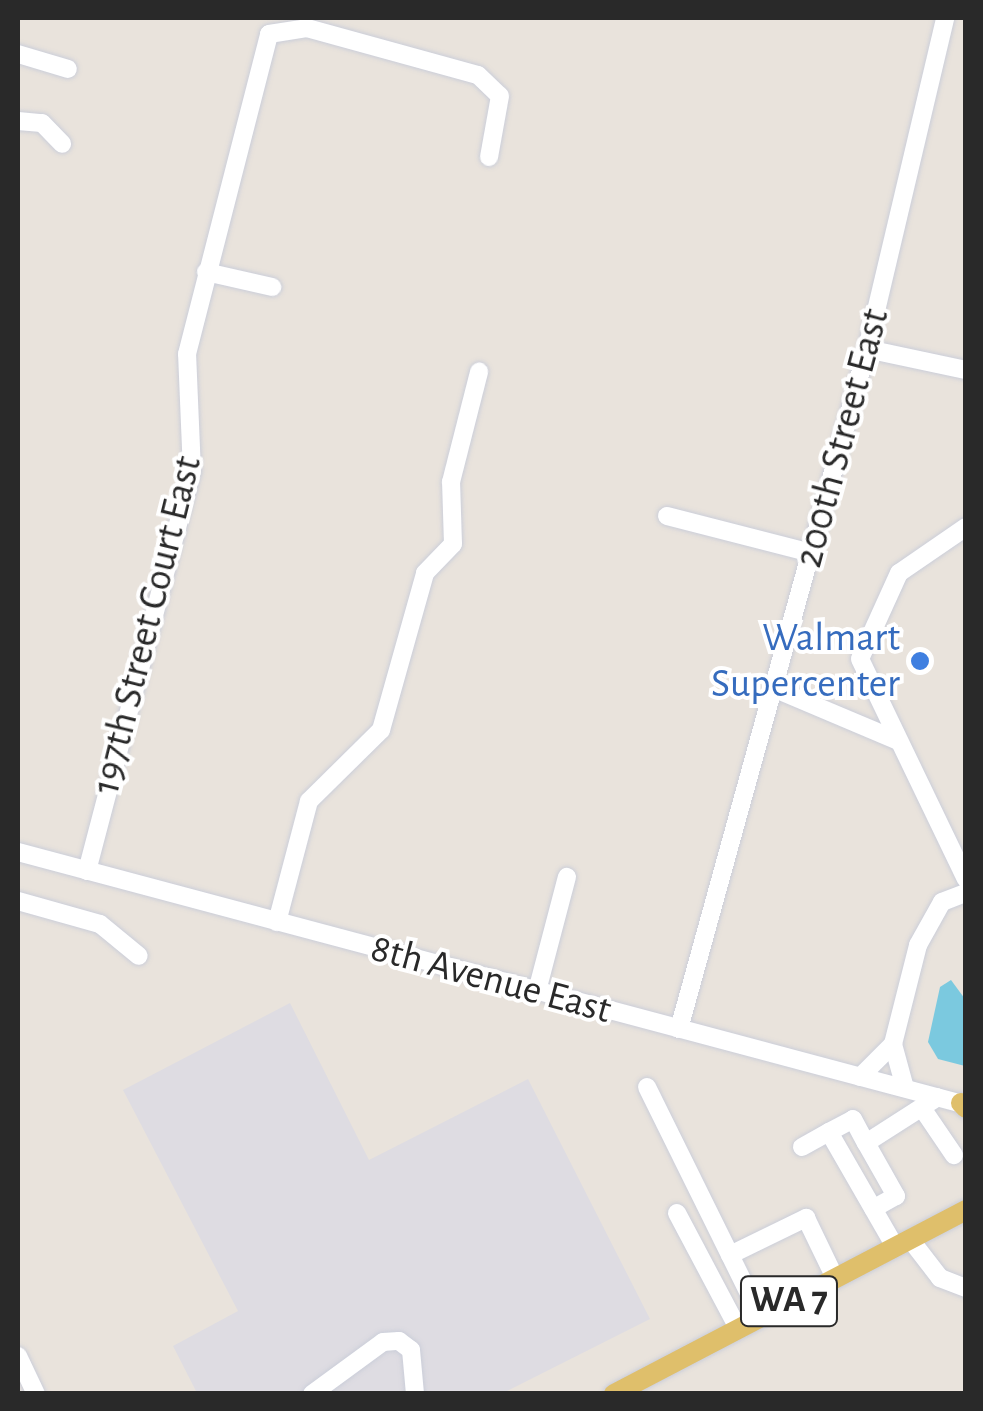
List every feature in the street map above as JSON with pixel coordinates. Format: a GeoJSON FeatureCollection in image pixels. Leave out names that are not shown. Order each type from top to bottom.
{"type":"FeatureCollection","features":[{"type":"Feature","properties":{"kind":"main road","name":"WA 7"},"geometry":{"type":"LineString","coordinates":[[614,1394],[966,1210]]}},
{"type":"Feature","properties":{"kind":"street","name":"200th Street East"},"geometry":{"type":"LineString","coordinates":[[679,1029],[867,349],[945,18]]}},
{"type":"Feature","properties":{"kind":"street","name":"197th Street Court East"},"geometry":{"type":"LineString","coordinates":[[87,871],[192,472],[187,354],[274,29],[307,28],[478,75],[500,96],[489,156]]}},
{"type":"Feature","properties":{"kind":"street"},"geometry":{"type":"LineString","coordinates":[[18,54],[68,68]]}},
{"type":"Feature","properties":{"kind":"street"},"geometry":{"type":"LineString","coordinates":[[18,121],[42,123],[62,144]]}},
{"type":"Feature","properties":{"kind":"street"},"geometry":{"type":"LineString","coordinates":[[206,272],[272,287]]}},
{"type":"Feature","properties":{"kind":"street"},"geometry":{"type":"LineString","coordinates":[[867,349],[966,370]]}},
{"type":"Feature","properties":{"kind":"street"},"geometry":{"type":"LineString","coordinates":[[276,922],[308,801],[381,730],[425,573],[453,544],[451,482],[480,372]]}},
{"type":"Feature","properties":{"kind":"street"},"geometry":{"type":"LineString","coordinates":[[667,516],[811,554]]}},
{"type":"Feature","properties":{"kind":"street"},"geometry":{"type":"LineString","coordinates":[[966,528],[899,573],[860,660],[966,880]]}},
{"type":"Feature","properties":{"kind":"street"},"geometry":{"type":"LineString","coordinates":[[773,688],[896,740]]}},
{"type":"Feature","properties":{"kind":"street","name":"8th Avenue East"},"geometry":{"type":"LineString","coordinates":[[18,852],[905,1088],[930,1102],[964,1105]]}},
{"type":"Feature","properties":{"kind":"street"},"geometry":{"type":"LineString","coordinates":[[537,991],[567,876]]}},
{"type":"Feature","properties":{"kind":"street"},"geometry":{"type":"LineString","coordinates":[[860,1076],[893,1044],[928,919],[966,892]]}},
{"type":"Feature","properties":{"kind":"street"},"geometry":{"type":"LineString","coordinates":[[18,901],[100,924],[139,956]]}},
{"type":"Feature","properties":{"kind":"street"},"geometry":{"type":"LineString","coordinates":[[893,1044],[905,1088]]}},
{"type":"Feature","properties":{"kind":"street"},"geometry":{"type":"LineString","coordinates":[[647,1087],[760,1316]]}},
{"type":"Feature","properties":{"kind":"street"},"geometry":{"type":"LineString","coordinates":[[866,1143],[930,1102],[954,1155]]}},
{"type":"Feature","properties":{"kind":"street"},"geometry":{"type":"LineString","coordinates":[[802,1148],[852,1119],[896,1196],[874,1209]]}},
{"type":"Feature","properties":{"kind":"street"},"geometry":{"type":"LineString","coordinates":[[830,1132],[874,1209],[902,1243],[940,1278],[966,1288]]}},
{"type":"Feature","properties":{"kind":"street"},"geometry":{"type":"LineString","coordinates":[[677,1213],[738,1328]]}},
{"type":"Feature","properties":{"kind":"street"},"geometry":{"type":"LineString","coordinates":[[730,1255],[806,1218],[835,1278]]}},
{"type":"Feature","properties":{"kind":"street"},"geometry":{"type":"LineString","coordinates":[[312,1394],[367,1351],[398,1341],[411,1350],[415,1394]]}},
{"type":"Feature","properties":{"kind":"street"},"geometry":{"type":"LineString","coordinates":[[18,1356],[36,1394]]}},
{"type":"Feature","properties":{"kind":"shaded area"},"geometry":{"type":"Polygon","coordinates":[[[290,1003],[369,1160],[528,1079],[650,1319],[503,1393],[197,1393],[173,1346],[238,1311],[123,1090],[290,1003]]]}},
{"type":"Feature","properties":{"kind":"water"},"geometry":{"type":"Polygon","coordinates":[[[951,980],[965,999],[965,1066],[938,1059],[928,1042],[940,987],[951,980]]]}},
{"type":"Feature","properties":{"kind":"place","name":"Walmart Supercenter"},"geometry":{"type":"Point","coordinates":[920,661]}}]}
